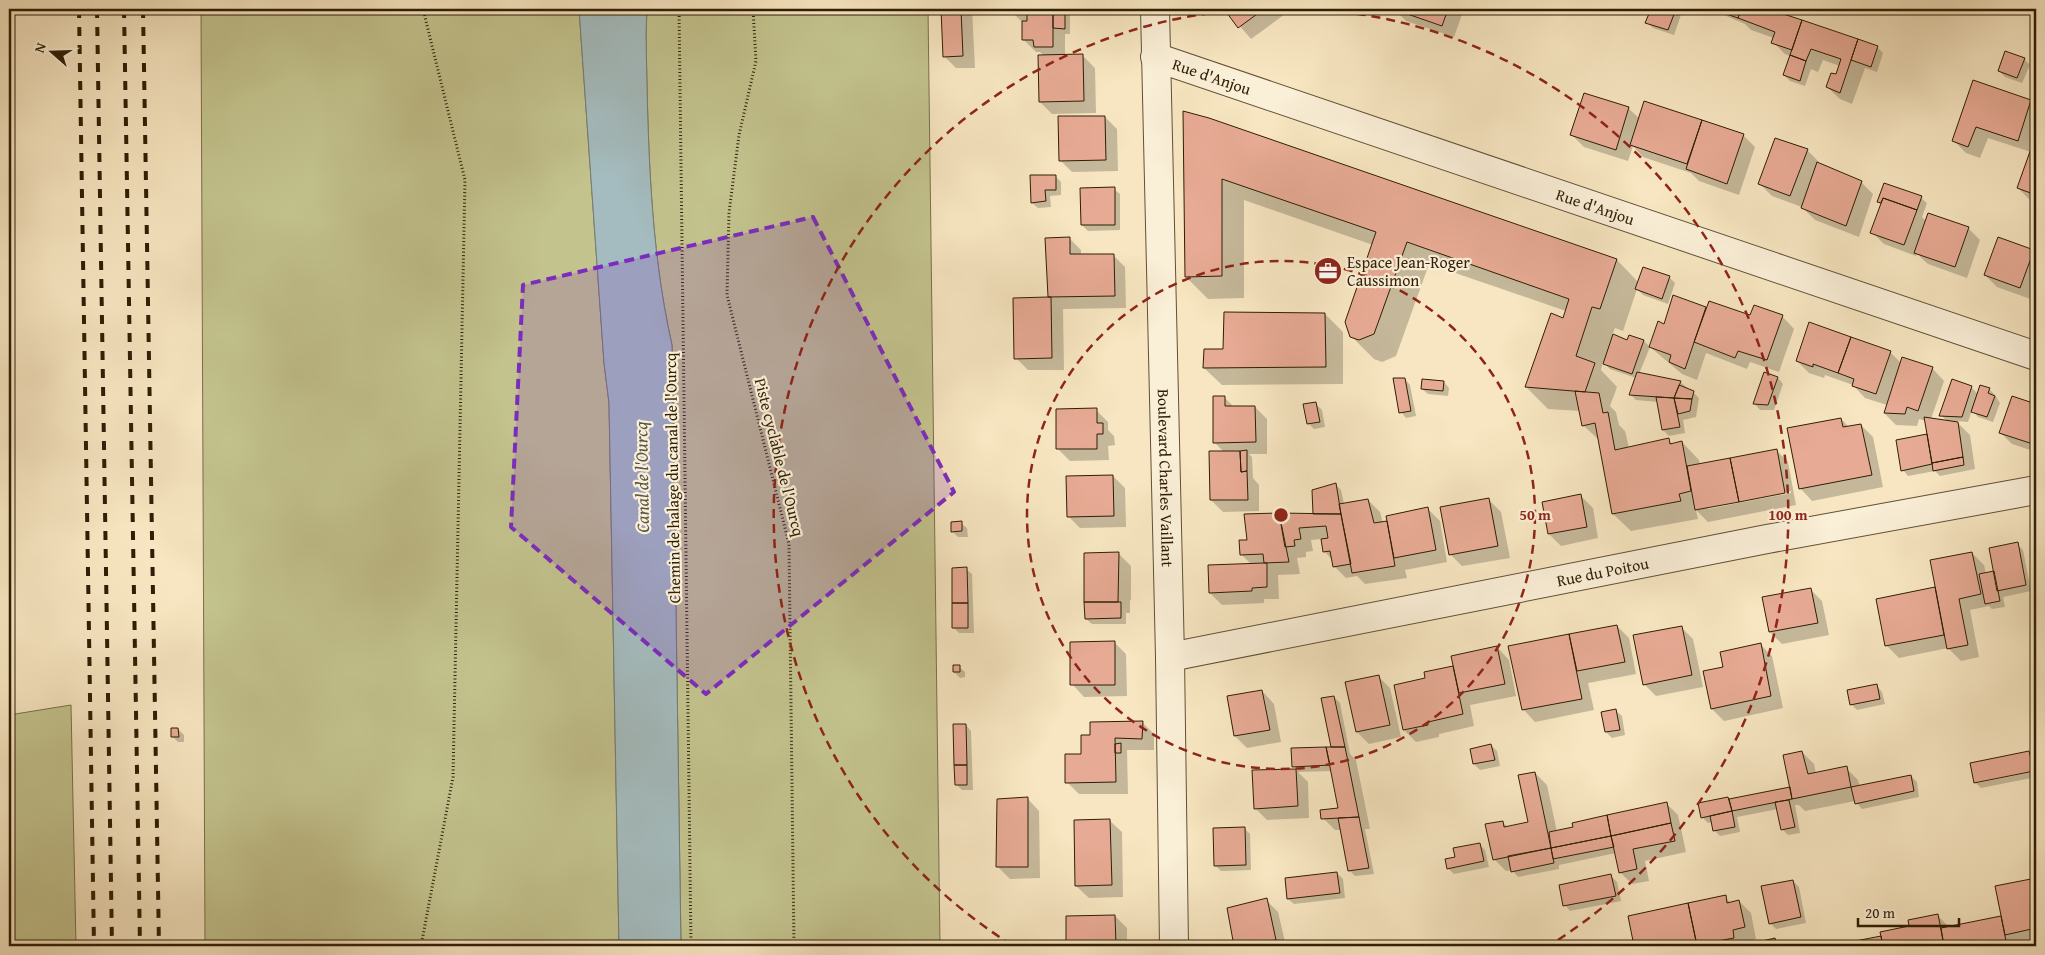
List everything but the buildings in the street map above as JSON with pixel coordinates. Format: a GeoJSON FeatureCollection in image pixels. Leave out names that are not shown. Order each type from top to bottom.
{"type":"FeatureCollection","features":[{"type":"Feature","properties":{"kind":"street","name":"Boulevard Charles Vaillant"},"geometry":{"type":"LineString","coordinates":[[1155,9],[1170,657],[1174,946]]}},
{"type":"Feature","properties":{"kind":"street","name":"Rue d'Anjou"},"geometry":{"type":"LineString","coordinates":[[1156,57],[2036,356]]}},
{"type":"Feature","properties":{"kind":"street","name":"Rue du Poitou"},"geometry":{"type":"LineString","coordinates":[[1170,657],[1767,539],[2036,490]]}},
{"type":"Feature","properties":{"kind":"path"},"geometry":{"type":"LineString","coordinates":[[421,946],[453,777],[465,180],[423,9]]}},
{"type":"Feature","properties":{"kind":"path","name":"Chemin de halage du canal de l'Ourcq"},"geometry":{"type":"LineString","coordinates":[[679,9],[691,946]]}},
{"type":"Feature","properties":{"kind":"path","name":"Piste cyclable de l'Ourcq"},"geometry":{"type":"LineString","coordinates":[[753,9],[756,61],[737,145],[729,213],[727,295],[789,544],[794,946]]}},
{"type":"Feature","properties":{"kind":"highlighted area"},"geometry":{"type":"Polygon","coordinates":[[[813,217],[954,492],[706,694],[511,527],[523,285],[813,217]]]}},
{"type":"Feature","properties":{"kind":"green space"},"geometry":{"type":"Polygon","coordinates":[[[201,9],[579,9],[604,363],[609,403],[619,946],[205,946],[201,9]]]}},
{"type":"Feature","properties":{"kind":"green space"},"geometry":{"type":"Polygon","coordinates":[[[647,9],[928,9],[940,946],[681,946],[672,345],[664,307],[651,190],[646,34],[647,9]]]}},
{"type":"Feature","properties":{"kind":"green space"},"geometry":{"type":"Polygon","coordinates":[[[71,705],[76,946],[9,946],[9,715],[71,705]]]}},
{"type":"Feature","properties":{"kind":"water","name":"Canal de l'Ourcq"},"geometry":{"type":"Polygon","coordinates":[[[579,9],[647,9],[646,34],[651,190],[664,307],[672,345],[681,946],[619,946],[609,403],[604,363],[579,9]]]}},
{"type":"Feature","properties":{"kind":"railway"},"geometry":{"type":"LineString","coordinates":[[79,9],[94,946]]}},
{"type":"Feature","properties":{"kind":"railway"},"geometry":{"type":"LineString","coordinates":[[97,9],[112,946]]}},
{"type":"Feature","properties":{"kind":"railway"},"geometry":{"type":"LineString","coordinates":[[124,9],[140,946]]}},
{"type":"Feature","properties":{"kind":"railway"},"geometry":{"type":"LineString","coordinates":[[143,9],[159,946]]}},
{"type":"Feature","properties":{"kind":"place","name":"Espace Jean-Roger Caussimon"},"geometry":{"type":"Point","coordinates":[1328,271]}}]}
